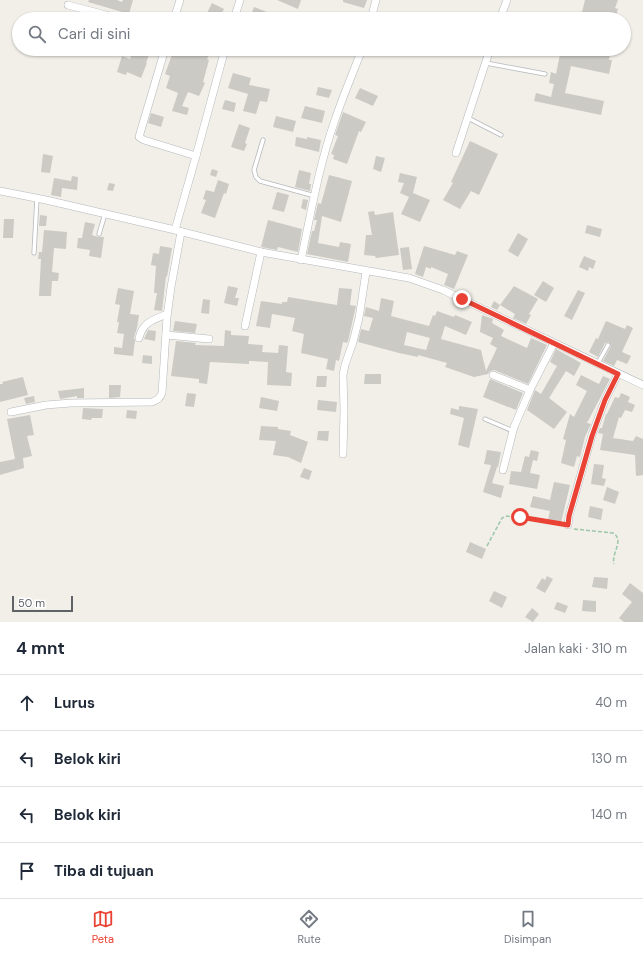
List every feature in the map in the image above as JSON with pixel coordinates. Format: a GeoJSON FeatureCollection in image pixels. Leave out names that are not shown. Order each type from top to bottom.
{"type":"FeatureCollection","features":[{"type":"Feature","properties":{"kind":"street"},"geometry":{"type":"LineString","coordinates":[[176,12],[180,0]]}},
{"type":"Feature","properties":{"kind":"street"},"geometry":{"type":"LineString","coordinates":[[236,12],[240,0]]}},
{"type":"Feature","properties":{"kind":"street"},"geometry":{"type":"LineString","coordinates":[[373,12],[376,0]]}},
{"type":"Feature","properties":{"kind":"street"},"geometry":{"type":"LineString","coordinates":[[503,12],[507,0]]}},
{"type":"Feature","properties":{"kind":"street"},"geometry":{"type":"LineString","coordinates":[[68,5],[94,12]]}},
{"type":"Feature","properties":{"kind":"street"},"geometry":{"type":"LineString","coordinates":[[163,56],[139,137],[144,140],[196,156]]}},
{"type":"Feature","properties":{"kind":"street"},"geometry":{"type":"LineString","coordinates":[[11,412],[46,405],[71,403],[152,402],[158,400],[162,393],[168,314],[178,231],[196,156],[223,56]]}},
{"type":"Feature","properties":{"kind":"street"},"geometry":{"type":"LineString","coordinates":[[302,260],[314,196],[335,121],[359,56]]}},
{"type":"Feature","properties":{"kind":"street"},"geometry":{"type":"LineString","coordinates":[[456,153],[488,56]]}},
{"type":"Feature","properties":{"kind":"street"},"geometry":{"type":"LineString","coordinates":[[0,191],[37,198],[261,252],[366,272],[409,278],[443,290],[643,385]]}},
{"type":"Feature","properties":{"kind":"street"},"geometry":{"type":"LineString","coordinates":[[245,326],[261,252]]}},
{"type":"Feature","properties":{"kind":"street"},"geometry":{"type":"LineString","coordinates":[[343,454],[343,376],[345,364],[353,342],[359,318],[366,272]]}},
{"type":"Feature","properties":{"kind":"street"},"geometry":{"type":"LineString","coordinates":[[139,338],[141,329],[152,321],[168,314]]}},
{"type":"Feature","properties":{"kind":"street"},"geometry":{"type":"LineString","coordinates":[[166,335],[209,339]]}},
{"type":"Feature","properties":{"kind":"street"},"geometry":{"type":"LineString","coordinates":[[503,470],[513,431],[530,390],[554,343]]}},
{"type":"Feature","properties":{"kind":"street"},"geometry":{"type":"LineString","coordinates":[[568,525],[569,516],[592,436],[605,400],[618,374]]}},
{"type":"Feature","properties":{"kind":"street"},"geometry":{"type":"LineString","coordinates":[[492,375],[530,390]]}},
{"type":"Feature","properties":{"kind":"lane"},"geometry":{"type":"LineString","coordinates":[[486,63],[545,74]]}},
{"type":"Feature","properties":{"kind":"lane"},"geometry":{"type":"LineString","coordinates":[[468,117],[501,135]]}},
{"type":"Feature","properties":{"kind":"lane"},"geometry":{"type":"LineString","coordinates":[[263,140],[254,170],[256,177],[260,181],[314,196]]}},
{"type":"Feature","properties":{"kind":"lane"},"geometry":{"type":"LineString","coordinates":[[34,253],[37,198]]}},
{"type":"Feature","properties":{"kind":"lane"},"geometry":{"type":"LineString","coordinates":[[99,234],[105,214]]}},
{"type":"Feature","properties":{"kind":"lane"},"geometry":{"type":"LineString","coordinates":[[598,363],[608,345]]}},
{"type":"Feature","properties":{"kind":"lane"},"geometry":{"type":"LineString","coordinates":[[485,419],[513,431]]}},
{"type":"Feature","properties":{"kind":"path"},"geometry":{"type":"LineString","coordinates":[[487,546],[502,518],[507,516],[568,525],[572,528],[613,532],[617,535],[618,539],[618,545],[614,556],[614,564]]}},
{"type":"Feature","properties":{"kind":"building"},"geometry":{"type":"Polygon","coordinates":[[[89,0],[117,0],[122,2],[123,0],[133,0],[130,12],[122,12],[88,2],[89,0]]]}},
{"type":"Feature","properties":{"kind":"building"},"geometry":{"type":"Polygon","coordinates":[[[277,0],[301,0],[298,9],[277,0]]]}},
{"type":"Feature","properties":{"kind":"building"},"geometry":{"type":"Polygon","coordinates":[[[343,0],[367,0],[364,8],[343,2],[343,0]]]}},
{"type":"Feature","properties":{"kind":"building"},"geometry":{"type":"Polygon","coordinates":[[[585,0],[618,0],[615,8],[618,9],[617,12],[582,12],[585,0]]]}},
{"type":"Feature","properties":{"kind":"building"},"geometry":{"type":"Polygon","coordinates":[[[212,3],[224,9],[222,12],[208,12],[212,3]]]}},
{"type":"Feature","properties":{"kind":"building"},"geometry":{"type":"Polygon","coordinates":[[[254,7],[267,12],[252,12],[254,7]]]}},
{"type":"Feature","properties":{"kind":"building"},"geometry":{"type":"Polygon","coordinates":[[[122,56],[130,59],[131,56],[148,56],[141,78],[127,72],[126,75],[117,72],[122,56]]]}},
{"type":"Feature","properties":{"kind":"building"},"geometry":{"type":"Polygon","coordinates":[[[171,56],[208,56],[207,59],[209,60],[203,82],[205,83],[199,96],[188,92],[182,106],[189,108],[187,115],[172,111],[178,93],[166,88],[170,76],[165,74],[171,56]]]}},
{"type":"Feature","properties":{"kind":"building"},"geometry":{"type":"Polygon","coordinates":[[[560,56],[610,56],[609,60],[612,60],[609,74],[571,66],[565,93],[604,101],[601,115],[534,101],[536,93],[551,97],[554,84],[549,83],[551,72],[556,74],[560,56]]]}},
{"type":"Feature","properties":{"kind":"building"},"geometry":{"type":"Polygon","coordinates":[[[233,73],[251,78],[249,85],[270,89],[267,102],[260,101],[256,114],[243,111],[248,94],[228,88],[233,73]]]}},
{"type":"Feature","properties":{"kind":"building"},"geometry":{"type":"Polygon","coordinates":[[[318,87],[332,90],[329,98],[316,95],[318,87]]]}},
{"type":"Feature","properties":{"kind":"building"},"geometry":{"type":"Polygon","coordinates":[[[360,88],[378,96],[373,106],[355,98],[360,88]]]}},
{"type":"Feature","properties":{"kind":"building"},"geometry":{"type":"Polygon","coordinates":[[[225,100],[236,103],[234,112],[222,109],[225,100]]]}},
{"type":"Feature","properties":{"kind":"building"},"geometry":{"type":"Polygon","coordinates":[[[305,106],[325,111],[322,123],[301,118],[305,106]]]}},
{"type":"Feature","properties":{"kind":"building"},"geometry":{"type":"Polygon","coordinates":[[[343,112],[366,122],[361,132],[359,131],[347,164],[333,159],[334,155],[331,154],[338,136],[335,135],[343,112]]]}},
{"type":"Feature","properties":{"kind":"building"},"geometry":{"type":"Polygon","coordinates":[[[151,113],[164,117],[161,127],[148,123],[151,113]]]}},
{"type":"Feature","properties":{"kind":"building"},"geometry":{"type":"Polygon","coordinates":[[[276,116],[296,121],[293,132],[273,127],[276,116]]]}},
{"type":"Feature","properties":{"kind":"building"},"geometry":{"type":"Polygon","coordinates":[[[239,124],[250,128],[244,151],[231,147],[239,124]]]}},
{"type":"Feature","properties":{"kind":"building"},"geometry":{"type":"Polygon","coordinates":[[[296,137],[307,139],[307,137],[321,140],[319,152],[295,146],[296,137]]]}},
{"type":"Feature","properties":{"kind":"building"},"geometry":{"type":"Polygon","coordinates":[[[470,141],[498,154],[479,195],[471,191],[460,209],[443,200],[453,183],[451,182],[470,141]]]}},
{"type":"Feature","properties":{"kind":"building"},"geometry":{"type":"Polygon","coordinates":[[[43,154],[53,156],[50,173],[41,172],[43,154]]]}},
{"type":"Feature","properties":{"kind":"building"},"geometry":{"type":"Polygon","coordinates":[[[376,156],[385,158],[381,172],[373,169],[376,156]]]}},
{"type":"Feature","properties":{"kind":"building"},"geometry":{"type":"Polygon","coordinates":[[[212,169],[218,171],[216,177],[210,175],[212,169]]]}},
{"type":"Feature","properties":{"kind":"building"},"geometry":{"type":"Polygon","coordinates":[[[299,170],[311,173],[309,184],[311,184],[310,191],[295,187],[299,170]]]}},
{"type":"Feature","properties":{"kind":"building"},"geometry":{"type":"Polygon","coordinates":[[[400,173],[417,177],[413,193],[430,200],[420,222],[401,214],[409,197],[400,193],[404,183],[398,182],[400,173]]]}},
{"type":"Feature","properties":{"kind":"building"},"geometry":{"type":"Polygon","coordinates":[[[329,175],[352,181],[341,222],[322,216],[318,243],[339,247],[340,242],[351,244],[348,262],[307,254],[312,231],[314,231],[317,220],[314,220],[318,203],[321,204],[329,175]]]}},
{"type":"Feature","properties":{"kind":"building"},"geometry":{"type":"Polygon","coordinates":[[[72,176],[78,177],[77,190],[62,188],[61,197],[51,195],[54,178],[71,181],[72,176]]]}},
{"type":"Feature","properties":{"kind":"building"},"geometry":{"type":"Polygon","coordinates":[[[218,180],[229,184],[215,218],[201,213],[206,200],[203,199],[206,190],[214,192],[218,180]]]}},
{"type":"Feature","properties":{"kind":"building"},"geometry":{"type":"Polygon","coordinates":[[[109,183],[115,184],[113,191],[107,190],[109,183]]]}},
{"type":"Feature","properties":{"kind":"building"},"geometry":{"type":"Polygon","coordinates":[[[277,192],[289,195],[284,212],[272,209],[277,192]]]}},
{"type":"Feature","properties":{"kind":"building"},"geometry":{"type":"Polygon","coordinates":[[[303,199],[308,200],[306,210],[301,208],[303,199]]]}},
{"type":"Feature","properties":{"kind":"building"},"geometry":{"type":"Polygon","coordinates":[[[374,211],[375,215],[393,212],[399,255],[376,258],[375,256],[364,255],[366,235],[372,235],[368,212],[374,211]]]}},
{"type":"Feature","properties":{"kind":"building"},"geometry":{"type":"Polygon","coordinates":[[[40,215],[47,216],[46,226],[39,226],[40,215]]]}},
{"type":"Feature","properties":{"kind":"building"},"geometry":{"type":"Polygon","coordinates":[[[4,219],[14,219],[13,238],[3,238],[4,219]]]}},
{"type":"Feature","properties":{"kind":"building"},"geometry":{"type":"Polygon","coordinates":[[[268,220],[302,229],[298,252],[278,247],[277,250],[261,247],[268,220]]]}},
{"type":"Feature","properties":{"kind":"building"},"geometry":{"type":"Polygon","coordinates":[[[85,222],[95,224],[92,235],[104,237],[101,258],[89,256],[90,250],[77,248],[78,238],[82,238],[85,222]]]}},
{"type":"Feature","properties":{"kind":"building"},"geometry":{"type":"Polygon","coordinates":[[[587,225],[602,229],[600,237],[585,233],[587,225]]]}},
{"type":"Feature","properties":{"kind":"building"},"geometry":{"type":"Polygon","coordinates":[[[44,230],[67,232],[66,249],[54,248],[52,272],[59,273],[58,281],[52,281],[51,296],[39,296],[41,259],[38,259],[39,252],[42,252],[44,230]]]}},
{"type":"Feature","properties":{"kind":"building"},"geometry":{"type":"Polygon","coordinates":[[[518,233],[528,239],[518,257],[508,251],[518,233]]]}},
{"type":"Feature","properties":{"kind":"building"},"geometry":{"type":"Polygon","coordinates":[[[160,246],[172,248],[167,277],[166,276],[162,311],[154,310],[157,293],[154,293],[156,266],[151,265],[153,253],[159,254],[160,246]]]}},
{"type":"Feature","properties":{"kind":"building"},"geometry":{"type":"Polygon","coordinates":[[[424,246],[455,255],[457,251],[468,255],[454,289],[444,285],[448,274],[431,267],[431,269],[426,267],[423,277],[415,274],[424,246]]]}},
{"type":"Feature","properties":{"kind":"building"},"geometry":{"type":"Polygon","coordinates":[[[409,247],[412,269],[403,270],[400,248],[409,247]]]}},
{"type":"Feature","properties":{"kind":"building"},"geometry":{"type":"Polygon","coordinates":[[[584,256],[596,261],[593,269],[589,267],[588,271],[579,267],[584,256]]]}},
{"type":"Feature","properties":{"kind":"building"},"geometry":{"type":"Polygon","coordinates":[[[543,281],[554,288],[546,302],[534,295],[543,281]]]}},
{"type":"Feature","properties":{"kind":"building"},"geometry":{"type":"Polygon","coordinates":[[[228,286],[238,288],[235,298],[239,298],[237,306],[224,303],[228,286]]]}},
{"type":"Feature","properties":{"kind":"building"},"geometry":{"type":"Polygon","coordinates":[[[514,286],[538,299],[529,314],[531,315],[526,324],[513,318],[515,314],[500,305],[514,286]]]}},
{"type":"Feature","properties":{"kind":"building"},"geometry":{"type":"Polygon","coordinates":[[[118,288],[134,291],[130,314],[139,315],[134,337],[135,341],[133,356],[114,354],[114,347],[122,348],[124,334],[117,333],[120,305],[115,304],[118,288]]]}},
{"type":"Feature","properties":{"kind":"building"},"geometry":{"type":"Polygon","coordinates":[[[339,288],[352,289],[350,305],[356,306],[348,341],[347,343],[343,342],[339,361],[336,360],[334,371],[326,369],[328,359],[301,353],[304,334],[292,331],[295,318],[272,314],[270,328],[256,326],[261,301],[282,304],[282,302],[287,302],[288,297],[337,305],[339,288]]]}},
{"type":"Feature","properties":{"kind":"building"},"geometry":{"type":"Polygon","coordinates":[[[578,290],[585,293],[572,320],[564,316],[578,290]]]}},
{"type":"Feature","properties":{"kind":"building"},"geometry":{"type":"Polygon","coordinates":[[[381,298],[394,301],[391,316],[429,326],[433,315],[435,316],[437,311],[454,317],[455,315],[472,322],[466,335],[445,326],[441,339],[481,350],[486,371],[497,348],[490,344],[493,338],[480,332],[482,315],[493,319],[492,323],[504,330],[501,336],[527,348],[531,338],[547,345],[528,384],[494,370],[490,371],[488,374],[474,377],[445,367],[447,363],[418,355],[418,357],[399,353],[358,342],[361,329],[369,331],[373,318],[364,316],[366,307],[379,311],[381,298]],[[407,332],[404,345],[426,350],[430,338],[407,332]]]}},
{"type":"Feature","properties":{"kind":"building"},"geometry":{"type":"Polygon","coordinates":[[[203,299],[210,300],[209,314],[201,313],[203,299]]]}},
{"type":"Feature","properties":{"kind":"building"},"geometry":{"type":"Polygon","coordinates":[[[494,301],[500,305],[497,310],[491,307],[494,301]]]}},
{"type":"Feature","properties":{"kind":"building"},"geometry":{"type":"Polygon","coordinates":[[[175,321],[197,324],[195,333],[173,331],[175,321]]]}},
{"type":"Feature","properties":{"kind":"building"},"geometry":{"type":"Polygon","coordinates":[[[606,321],[625,329],[627,325],[633,328],[622,352],[631,356],[627,364],[617,360],[614,366],[603,361],[611,346],[609,342],[605,343],[598,357],[589,352],[596,338],[598,339],[606,321]]]}},
{"type":"Feature","properties":{"kind":"building"},"geometry":{"type":"Polygon","coordinates":[[[148,330],[156,331],[155,341],[144,339],[148,330]]]}},
{"type":"Feature","properties":{"kind":"building"},"geometry":{"type":"Polygon","coordinates":[[[225,330],[231,331],[231,335],[249,336],[248,344],[263,345],[262,352],[278,353],[279,345],[288,346],[286,372],[292,373],[291,386],[267,385],[268,362],[249,361],[249,364],[210,362],[207,384],[199,383],[199,379],[171,376],[176,341],[196,343],[195,345],[224,346],[225,330]]]}},
{"type":"Feature","properties":{"kind":"building"},"geometry":{"type":"Polygon","coordinates":[[[556,349],[581,363],[574,376],[566,371],[549,398],[567,412],[554,429],[527,410],[535,390],[541,394],[557,366],[550,362],[556,349]]]}},
{"type":"Feature","properties":{"kind":"building"},"geometry":{"type":"Polygon","coordinates":[[[143,355],[152,356],[152,364],[142,363],[143,355]]]}},
{"type":"Feature","properties":{"kind":"building"},"geometry":{"type":"Polygon","coordinates":[[[365,374],[381,374],[381,384],[364,384],[365,374]]]}},
{"type":"Feature","properties":{"kind":"building"},"geometry":{"type":"Polygon","coordinates":[[[581,375],[599,384],[603,376],[610,379],[587,423],[591,424],[585,437],[580,457],[577,456],[574,467],[561,463],[566,440],[563,439],[570,414],[574,417],[587,391],[576,385],[581,375]]]}},
{"type":"Feature","properties":{"kind":"building"},"geometry":{"type":"Polygon","coordinates":[[[317,376],[327,376],[326,387],[316,387],[317,376]]]}},
{"type":"Feature","properties":{"kind":"building"},"geometry":{"type":"Polygon","coordinates":[[[23,377],[28,395],[0,402],[0,384],[3,384],[2,382],[23,377]]]}},
{"type":"Feature","properties":{"kind":"building"},"geometry":{"type":"Polygon","coordinates":[[[490,379],[523,393],[516,410],[483,397],[490,379]]]}},
{"type":"Feature","properties":{"kind":"building"},"geometry":{"type":"Polygon","coordinates":[[[109,385],[121,385],[120,397],[109,398],[109,385]]]}},
{"type":"Feature","properties":{"kind":"building"},"geometry":{"type":"Polygon","coordinates":[[[84,388],[84,398],[77,398],[77,396],[60,399],[58,391],[84,388]]]}},
{"type":"Feature","properties":{"kind":"building"},"geometry":{"type":"Polygon","coordinates":[[[187,393],[196,394],[194,407],[185,406],[187,393]]]}},
{"type":"Feature","properties":{"kind":"building"},"geometry":{"type":"Polygon","coordinates":[[[621,393],[630,397],[628,402],[635,405],[632,412],[625,410],[621,418],[619,417],[613,438],[633,441],[636,436],[643,439],[643,475],[636,476],[635,455],[600,450],[603,434],[598,433],[600,428],[602,428],[606,414],[615,397],[619,398],[621,393]]]}},
{"type":"Feature","properties":{"kind":"building"},"geometry":{"type":"Polygon","coordinates":[[[34,396],[35,402],[26,404],[24,398],[34,396]]]}},
{"type":"Feature","properties":{"kind":"building"},"geometry":{"type":"Polygon","coordinates":[[[261,397],[279,401],[277,411],[259,408],[261,397]]]}},
{"type":"Feature","properties":{"kind":"building"},"geometry":{"type":"Polygon","coordinates":[[[318,400],[337,402],[336,412],[317,410],[318,400]]]}},
{"type":"Feature","properties":{"kind":"building"},"geometry":{"type":"Polygon","coordinates":[[[459,406],[478,409],[469,448],[458,445],[464,418],[450,414],[451,408],[459,410],[459,406]]]}},
{"type":"Feature","properties":{"kind":"building"},"geometry":{"type":"Polygon","coordinates":[[[83,408],[103,409],[102,418],[92,418],[91,420],[82,419],[83,408]]]}},
{"type":"Feature","properties":{"kind":"building"},"geometry":{"type":"Polygon","coordinates":[[[127,410],[137,411],[136,419],[126,418],[127,410]]]}},
{"type":"Feature","properties":{"kind":"building"},"geometry":{"type":"Polygon","coordinates":[[[30,415],[34,435],[27,436],[32,456],[23,458],[24,468],[0,475],[0,462],[15,459],[7,419],[30,415]]]}},
{"type":"Feature","properties":{"kind":"building"},"geometry":{"type":"Polygon","coordinates":[[[261,426],[278,427],[278,429],[291,431],[290,435],[308,442],[301,463],[288,457],[273,455],[276,441],[259,440],[261,426]]]}},
{"type":"Feature","properties":{"kind":"building"},"geometry":{"type":"Polygon","coordinates":[[[318,431],[329,431],[328,441],[317,440],[318,431]]]}},
{"type":"Feature","properties":{"kind":"building"},"geometry":{"type":"Polygon","coordinates":[[[487,450],[501,452],[498,467],[492,483],[504,486],[501,498],[483,492],[491,465],[484,464],[487,450]]]}},
{"type":"Feature","properties":{"kind":"building"},"geometry":{"type":"Polygon","coordinates":[[[531,450],[539,452],[537,461],[533,460],[530,473],[540,475],[537,489],[509,484],[511,471],[521,472],[525,456],[529,457],[531,450]]]}},
{"type":"Feature","properties":{"kind":"building"},"geometry":{"type":"Polygon","coordinates":[[[594,464],[604,465],[602,478],[606,479],[604,486],[591,484],[594,464]]]}},
{"type":"Feature","properties":{"kind":"building"},"geometry":{"type":"Polygon","coordinates":[[[304,468],[312,471],[309,480],[300,477],[304,468]]]}},
{"type":"Feature","properties":{"kind":"building"},"geometry":{"type":"Polygon","coordinates":[[[554,482],[570,485],[561,523],[548,520],[550,511],[530,507],[533,496],[550,500],[554,482]]]}},
{"type":"Feature","properties":{"kind":"building"},"geometry":{"type":"Polygon","coordinates":[[[607,487],[619,492],[615,504],[603,500],[607,487]]]}},
{"type":"Feature","properties":{"kind":"building"},"geometry":{"type":"Polygon","coordinates":[[[590,506],[603,509],[601,520],[588,517],[590,506]]]}},
{"type":"Feature","properties":{"kind":"building"},"geometry":{"type":"Polygon","coordinates":[[[470,542],[486,549],[482,559],[466,552],[470,542]]]}},
{"type":"Feature","properties":{"kind":"building"},"geometry":{"type":"Polygon","coordinates":[[[547,576],[553,579],[545,593],[536,588],[542,578],[545,580],[547,576]]]}},
{"type":"Feature","properties":{"kind":"building"},"geometry":{"type":"Polygon","coordinates":[[[594,577],[608,578],[607,589],[592,587],[594,577]]]}},
{"type":"Feature","properties":{"kind":"building"},"geometry":{"type":"Polygon","coordinates":[[[630,583],[643,593],[643,622],[624,622],[619,618],[632,602],[622,594],[630,583]]]}},
{"type":"Feature","properties":{"kind":"building"},"geometry":{"type":"Polygon","coordinates":[[[494,591],[507,597],[502,608],[489,601],[494,591]]]}},
{"type":"Feature","properties":{"kind":"building"},"geometry":{"type":"Polygon","coordinates":[[[583,600],[596,601],[596,612],[582,611],[583,600]]]}},
{"type":"Feature","properties":{"kind":"building"},"geometry":{"type":"Polygon","coordinates":[[[557,602],[568,606],[565,613],[554,609],[557,602]]]}},
{"type":"Feature","properties":{"kind":"building"},"geometry":{"type":"Polygon","coordinates":[[[532,608],[539,614],[533,622],[525,617],[532,608]]]}},
{"type":"Feature","properties":{"kind":"route"},"geometry":{"type":"LineString","coordinates":[[462,299],[618,374],[605,400],[592,436],[569,516],[568,525],[520,517]]}}]}
